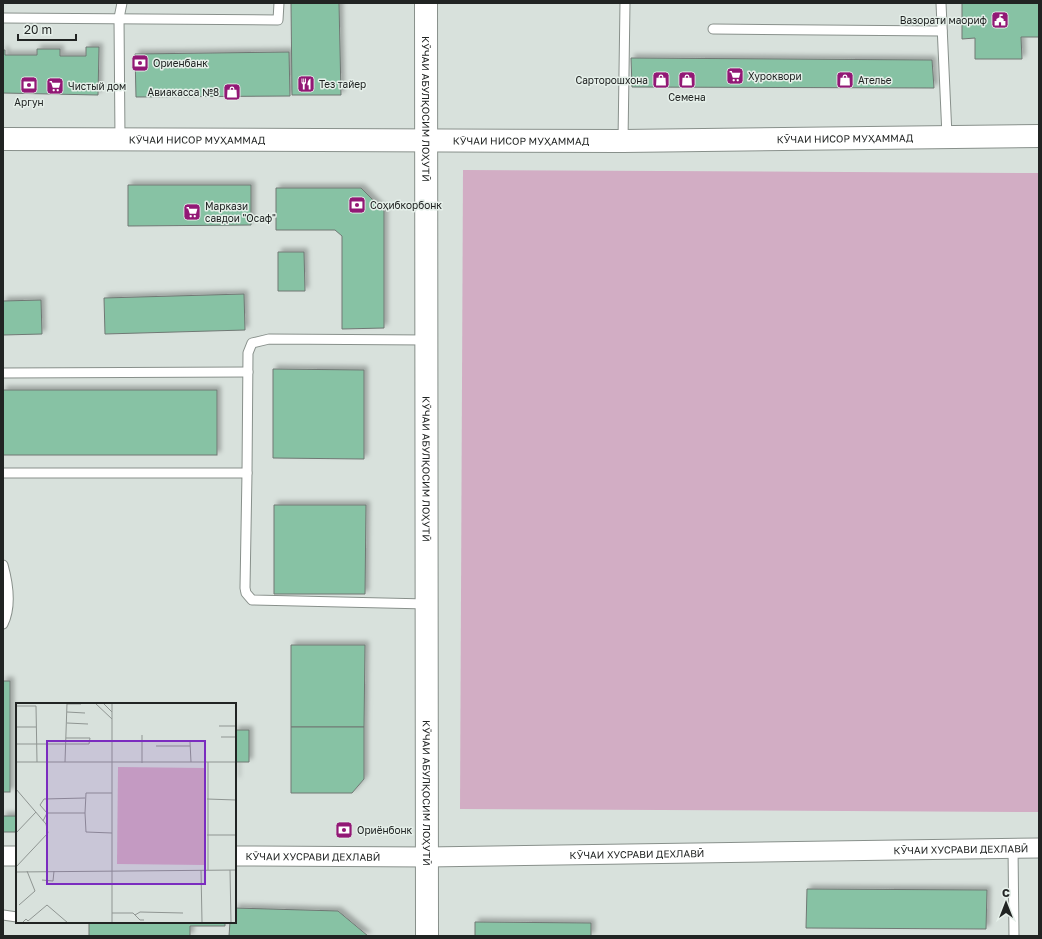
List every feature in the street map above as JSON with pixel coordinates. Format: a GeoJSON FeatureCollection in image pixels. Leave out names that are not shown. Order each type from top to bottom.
{"type":"FeatureCollection","features":[{"type":"Feature","properties":{"kind":"street","name":"КӮЧАИ АБУЛҚОСИМ ЛОҲУТӢ"},"geometry":{"type":"LineString","coordinates":[[426,3],[427,936]]}},
{"type":"Feature","properties":{"kind":"street","name":"КӮЧАИ НИСОР МУҲАММАД"},"geometry":{"type":"LineString","coordinates":[[3,139],[623,141],[1039,136]]}},
{"type":"Feature","properties":{"kind":"street","name":"КӮЧАИ ХУСРАВИ ДЕХЛАВӢ"},"geometry":{"type":"LineString","coordinates":[[236,856],[427,857],[1039,848]]}},
{"type":"Feature","properties":{"kind":"street"},"geometry":{"type":"LineString","coordinates":[[3,856],[16,856]]}},
{"type":"Feature","properties":{"kind":"lane"},"geometry":{"type":"LineString","coordinates":[[120,139],[119,18],[122,3]]}},
{"type":"Feature","properties":{"kind":"lane"},"geometry":{"type":"LineString","coordinates":[[3,18],[278,20],[279,3]]}},
{"type":"Feature","properties":{"kind":"lane"},"geometry":{"type":"LineString","coordinates":[[623,141],[625,3]]}},
{"type":"Feature","properties":{"kind":"lane"},"geometry":{"type":"LineString","coordinates":[[941,3],[947,136]]}},
{"type":"Feature","properties":{"kind":"lane"},"geometry":{"type":"LineString","coordinates":[[713,29],[942,31]]}},
{"type":"Feature","properties":{"kind":"lane"},"geometry":{"type":"LineString","coordinates":[[427,340],[259,340],[252,343],[249,347],[245,588],[246,593],[252,600],[427,604]]}},
{"type":"Feature","properties":{"kind":"lane"},"geometry":{"type":"LineString","coordinates":[[3,373],[248,372]]}},
{"type":"Feature","properties":{"kind":"lane"},"geometry":{"type":"LineString","coordinates":[[3,473],[247,473]]}},
{"type":"Feature","properties":{"kind":"lane"},"geometry":{"type":"LineString","coordinates":[[3,565],[6,575],[8,601],[6,618],[3,624]]}},
{"type":"Feature","properties":{"kind":"lane"},"geometry":{"type":"LineString","coordinates":[[1013,848],[1014,936]]}},
{"type":"Feature","properties":{"kind":"lane"},"geometry":{"type":"LineString","coordinates":[[3,915],[16,917]]}},
{"type":"Feature","properties":{"kind":"shaded area"},"geometry":{"type":"Polygon","coordinates":[[[463,170],[1039,173],[1039,812],[460,809],[463,170]]]}},
{"type":"Feature","properties":{"kind":"building"},"geometry":{"type":"Polygon","coordinates":[[[291,3],[339,3],[341,95],[292,95],[291,3]]]}},
{"type":"Feature","properties":{"kind":"building","name":"Вазорати маориф"},"geometry":{"type":"Polygon","coordinates":[[[962,3],[1039,3],[1039,37],[1021,37],[1022,59],[975,59],[975,38],[962,39],[962,3]]]}},
{"type":"Feature","properties":{"kind":"building"},"geometry":{"type":"Polygon","coordinates":[[[86,47],[99,47],[98,95],[3,93],[3,50],[5,50],[5,55],[37,55],[37,49],[60,49],[60,56],[86,56],[86,47]]]}},
{"type":"Feature","properties":{"kind":"building"},"geometry":{"type":"Polygon","coordinates":[[[289,52],[290,96],[136,97],[135,54],[289,52]]]}},
{"type":"Feature","properties":{"kind":"building"},"geometry":{"type":"Polygon","coordinates":[[[631,58],[932,60],[934,88],[632,87],[631,58]]]}},
{"type":"Feature","properties":{"kind":"building"},"geometry":{"type":"Polygon","coordinates":[[[128,185],[251,185],[251,225],[128,226],[128,185]]]}},
{"type":"Feature","properties":{"kind":"building"},"geometry":{"type":"Polygon","coordinates":[[[276,188],[361,188],[384,211],[384,328],[342,329],[342,236],[335,230],[276,230],[276,188]]]}},
{"type":"Feature","properties":{"kind":"building"},"geometry":{"type":"Polygon","coordinates":[[[278,252],[304,252],[305,291],[278,291],[278,252]]]}},
{"type":"Feature","properties":{"kind":"building"},"geometry":{"type":"Polygon","coordinates":[[[244,294],[245,330],[105,334],[104,298],[244,294]]]}},
{"type":"Feature","properties":{"kind":"building"},"geometry":{"type":"Polygon","coordinates":[[[41,300],[42,334],[3,335],[3,301],[41,300]]]}},
{"type":"Feature","properties":{"kind":"building"},"geometry":{"type":"Polygon","coordinates":[[[273,369],[364,370],[364,459],[273,458],[273,369]]]}},
{"type":"Feature","properties":{"kind":"building"},"geometry":{"type":"Polygon","coordinates":[[[3,390],[217,390],[217,455],[3,455],[3,390]]]}},
{"type":"Feature","properties":{"kind":"building"},"geometry":{"type":"Polygon","coordinates":[[[274,505],[366,505],[365,594],[274,594],[274,505]]]}},
{"type":"Feature","properties":{"kind":"building"},"geometry":{"type":"Polygon","coordinates":[[[291,645],[365,645],[364,727],[291,727],[291,645]]]}},
{"type":"Feature","properties":{"kind":"building"},"geometry":{"type":"Polygon","coordinates":[[[3,681],[10,681],[10,792],[3,792],[3,681]]]}},
{"type":"Feature","properties":{"kind":"building"},"geometry":{"type":"Polygon","coordinates":[[[291,727],[364,727],[364,779],[352,793],[291,793],[291,727]]]}},
{"type":"Feature","properties":{"kind":"building"},"geometry":{"type":"Polygon","coordinates":[[[236,730],[249,730],[249,762],[236,762],[236,730]]]}},
{"type":"Feature","properties":{"kind":"building"},"geometry":{"type":"Polygon","coordinates":[[[3,816],[16,816],[16,832],[3,832],[3,816]]]}},
{"type":"Feature","properties":{"kind":"building"},"geometry":{"type":"Polygon","coordinates":[[[807,889],[987,890],[986,929],[806,928],[807,889]]]}},
{"type":"Feature","properties":{"kind":"building"},"geometry":{"type":"Polygon","coordinates":[[[236,908],[338,911],[368,936],[229,936],[230,923],[236,923],[236,908]]]}},
{"type":"Feature","properties":{"kind":"building"},"geometry":{"type":"Polygon","coordinates":[[[475,922],[591,923],[591,936],[475,936],[475,922]]]}},
{"type":"Feature","properties":{"kind":"building"},"geometry":{"type":"Polygon","coordinates":[[[89,923],[225,923],[225,926],[190,926],[190,936],[89,936],[89,923]]]}},
{"type":"Feature","properties":{"kind":"place","name":"Вазорати маориф"},"geometry":{"type":"Point","coordinates":[1000,20]}},
{"type":"Feature","properties":{"kind":"place","name":"Ориенбанк"},"geometry":{"type":"Point","coordinates":[140,63]}},
{"type":"Feature","properties":{"kind":"place","name":"Хуроквори"},"geometry":{"type":"Point","coordinates":[735,76]}},
{"type":"Feature","properties":{"kind":"place","name":"Сарторошхона"},"geometry":{"type":"Point","coordinates":[661,80]}},
{"type":"Feature","properties":{"kind":"place","name":"Семена"},"geometry":{"type":"Point","coordinates":[687,80]}},
{"type":"Feature","properties":{"kind":"place","name":"Ателье"},"geometry":{"type":"Point","coordinates":[845,80]}},
{"type":"Feature","properties":{"kind":"place","name":"Тез тайер"},"geometry":{"type":"Point","coordinates":[306,84]}},
{"type":"Feature","properties":{"kind":"place","name":"Аргун"},"geometry":{"type":"Point","coordinates":[29,85]}},
{"type":"Feature","properties":{"kind":"place","name":"Чистый дом"},"geometry":{"type":"Point","coordinates":[55,86]}},
{"type":"Feature","properties":{"kind":"place","name":"Авиакасса №8"},"geometry":{"type":"Point","coordinates":[232,92]}},
{"type":"Feature","properties":{"kind":"place","name":"Соҳибкорбонк"},"geometry":{"type":"Point","coordinates":[357,205]}},
{"type":"Feature","properties":{"kind":"place","name":"Маркази савдои \"Осаф\""},"geometry":{"type":"Point","coordinates":[192,212]}},
{"type":"Feature","properties":{"kind":"place","name":"Ориёнбонк"},"geometry":{"type":"Point","coordinates":[344,830]}}]}
